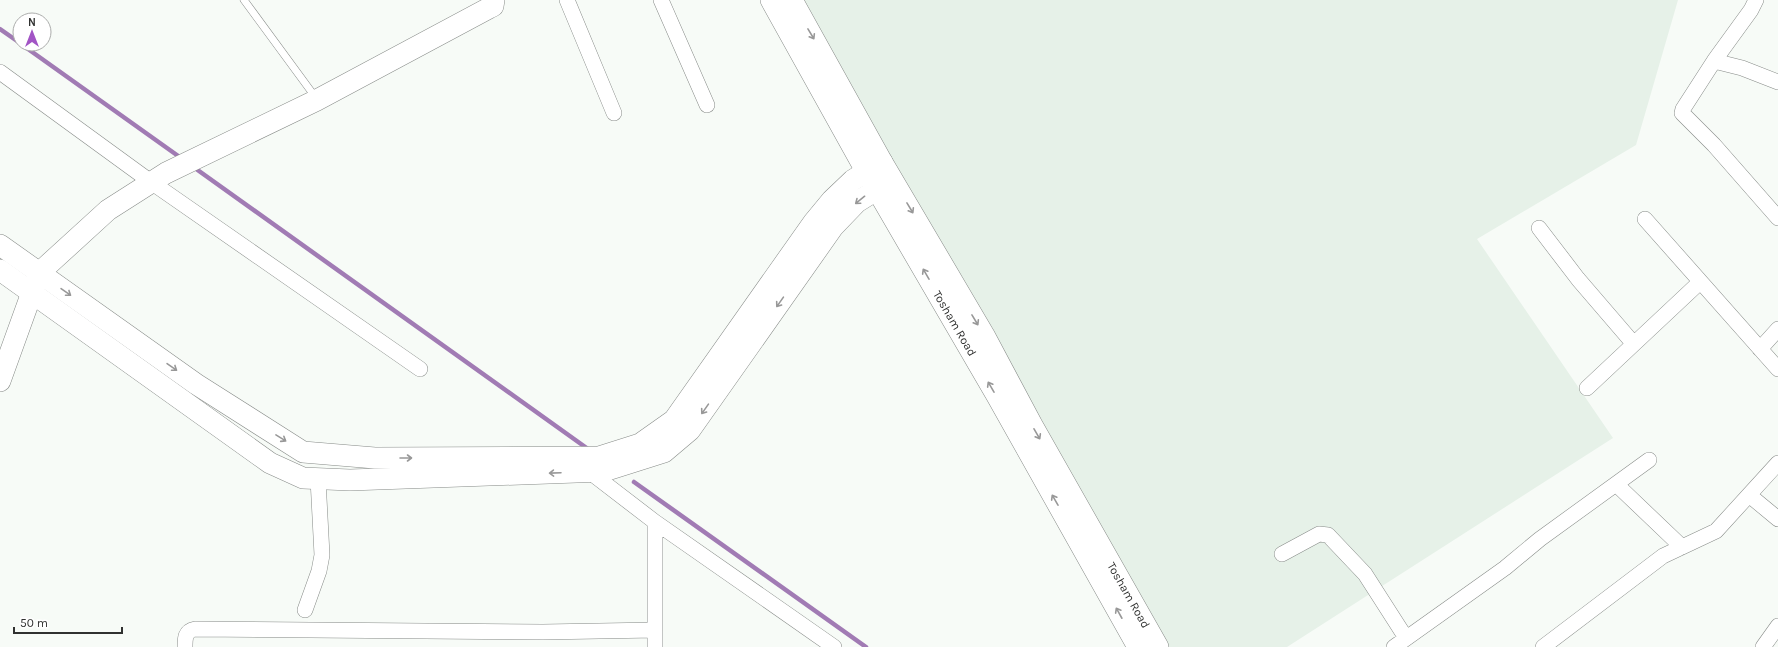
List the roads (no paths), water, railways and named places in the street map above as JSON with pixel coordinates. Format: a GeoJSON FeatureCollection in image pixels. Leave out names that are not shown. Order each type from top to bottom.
{"type":"FeatureCollection","features":[{"type":"Feature","properties":{"kind":"street"},"geometry":{"type":"LineString","coordinates":[[0,381],[39,273],[108,210],[151,182],[317,100],[493,6],[494,0]]}},
{"type":"Feature","properties":{"kind":"street"},"geometry":{"type":"LineString","coordinates":[[567,0],[614,113]]}},
{"type":"Feature","properties":{"kind":"street"},"geometry":{"type":"LineString","coordinates":[[661,0],[707,105]]}},
{"type":"Feature","properties":{"kind":"street","name":"Tosham Road"},"geometry":{"type":"LineString","coordinates":[[771,0],[879,175],[984,335],[1032,426],[1158,647]]}},
{"type":"Feature","properties":{"kind":"street","name":"Tosham Road"},"geometry":{"type":"LineString","coordinates":[[792,0],[879,175],[1138,647]]}},
{"type":"Feature","properties":{"kind":"street"},"geometry":{"type":"LineString","coordinates":[[1756,0],[1751,10],[1714,61],[1683,109],[1682,113],[1714,145],[1778,218]]}},
{"type":"Feature","properties":{"kind":"street"},"geometry":{"type":"LineString","coordinates":[[1714,61],[1742,68],[1778,82]]}},
{"type":"Feature","properties":{"kind":"street"},"geometry":{"type":"LineString","coordinates":[[0,72],[151,182],[420,369]]}},
{"type":"Feature","properties":{"kind":"street"},"geometry":{"type":"LineString","coordinates":[[0,245],[196,384],[303,452],[375,458],[599,457],[640,444],[674,420],[813,223],[832,200],[853,180],[879,175]]}},
{"type":"Feature","properties":{"kind":"street"},"geometry":{"type":"LineString","coordinates":[[0,270],[270,463],[303,478],[350,480],[604,471],[664,452],[690,430],[833,227],[857,202],[879,175]]}},
{"type":"Feature","properties":{"kind":"street"},"geometry":{"type":"LineString","coordinates":[[1645,219],[1778,369]]}},
{"type":"Feature","properties":{"kind":"street"},"geometry":{"type":"LineString","coordinates":[[1539,228],[1578,279],[1633,343]]}},
{"type":"Feature","properties":{"kind":"street"},"geometry":{"type":"LineString","coordinates":[[1587,388],[1633,343],[1700,282]]}},
{"type":"Feature","properties":{"kind":"street"},"geometry":{"type":"LineString","coordinates":[[1760,349],[1778,329]]}},
{"type":"Feature","properties":{"kind":"street"},"geometry":{"type":"LineString","coordinates":[[569,457],[655,522],[834,647]]}},
{"type":"Feature","properties":{"kind":"street"},"geometry":{"type":"LineString","coordinates":[[1282,554],[1319,534],[1328,535],[1365,574],[1400,643],[1650,460]]}},
{"type":"Feature","properties":{"kind":"street"},"geometry":{"type":"LineString","coordinates":[[1543,647],[1663,556],[1716,531],[1778,462]]}},
{"type":"Feature","properties":{"kind":"street"},"geometry":{"type":"LineString","coordinates":[[305,610],[319,571],[322,555],[318,479]]}},
{"type":"Feature","properties":{"kind":"street"},"geometry":{"type":"LineString","coordinates":[[1617,485],[1682,547]]}},
{"type":"Feature","properties":{"kind":"street"},"geometry":{"type":"LineString","coordinates":[[1749,495],[1778,519]]}},
{"type":"Feature","properties":{"kind":"street"},"geometry":{"type":"LineString","coordinates":[[655,522],[655,647]]}},
{"type":"Feature","properties":{"kind":"street"},"geometry":{"type":"LineString","coordinates":[[1763,647],[1778,626]]}},
{"type":"Feature","properties":{"kind":"street"},"geometry":{"type":"LineString","coordinates":[[185,647],[187,633],[190,630],[195,629],[543,632],[655,630]]}},
{"type":"Feature","properties":{"kind":"lane"},"geometry":{"type":"LineString","coordinates":[[244,0],[317,100]]}},
{"type":"Feature","properties":{"kind":"waterway"},"geometry":{"type":"LineString","coordinates":[[0,29],[12,37]]}},
{"type":"Feature","properties":{"kind":"waterway"},"geometry":{"type":"LineString","coordinates":[[32,52],[181,158]]}},
{"type":"Feature","properties":{"kind":"waterway"},"geometry":{"type":"LineString","coordinates":[[192,166],[588,449]]}},
{"type":"Feature","properties":{"kind":"waterway"},"geometry":{"type":"LineString","coordinates":[[634,482],[866,647]]}}]}
